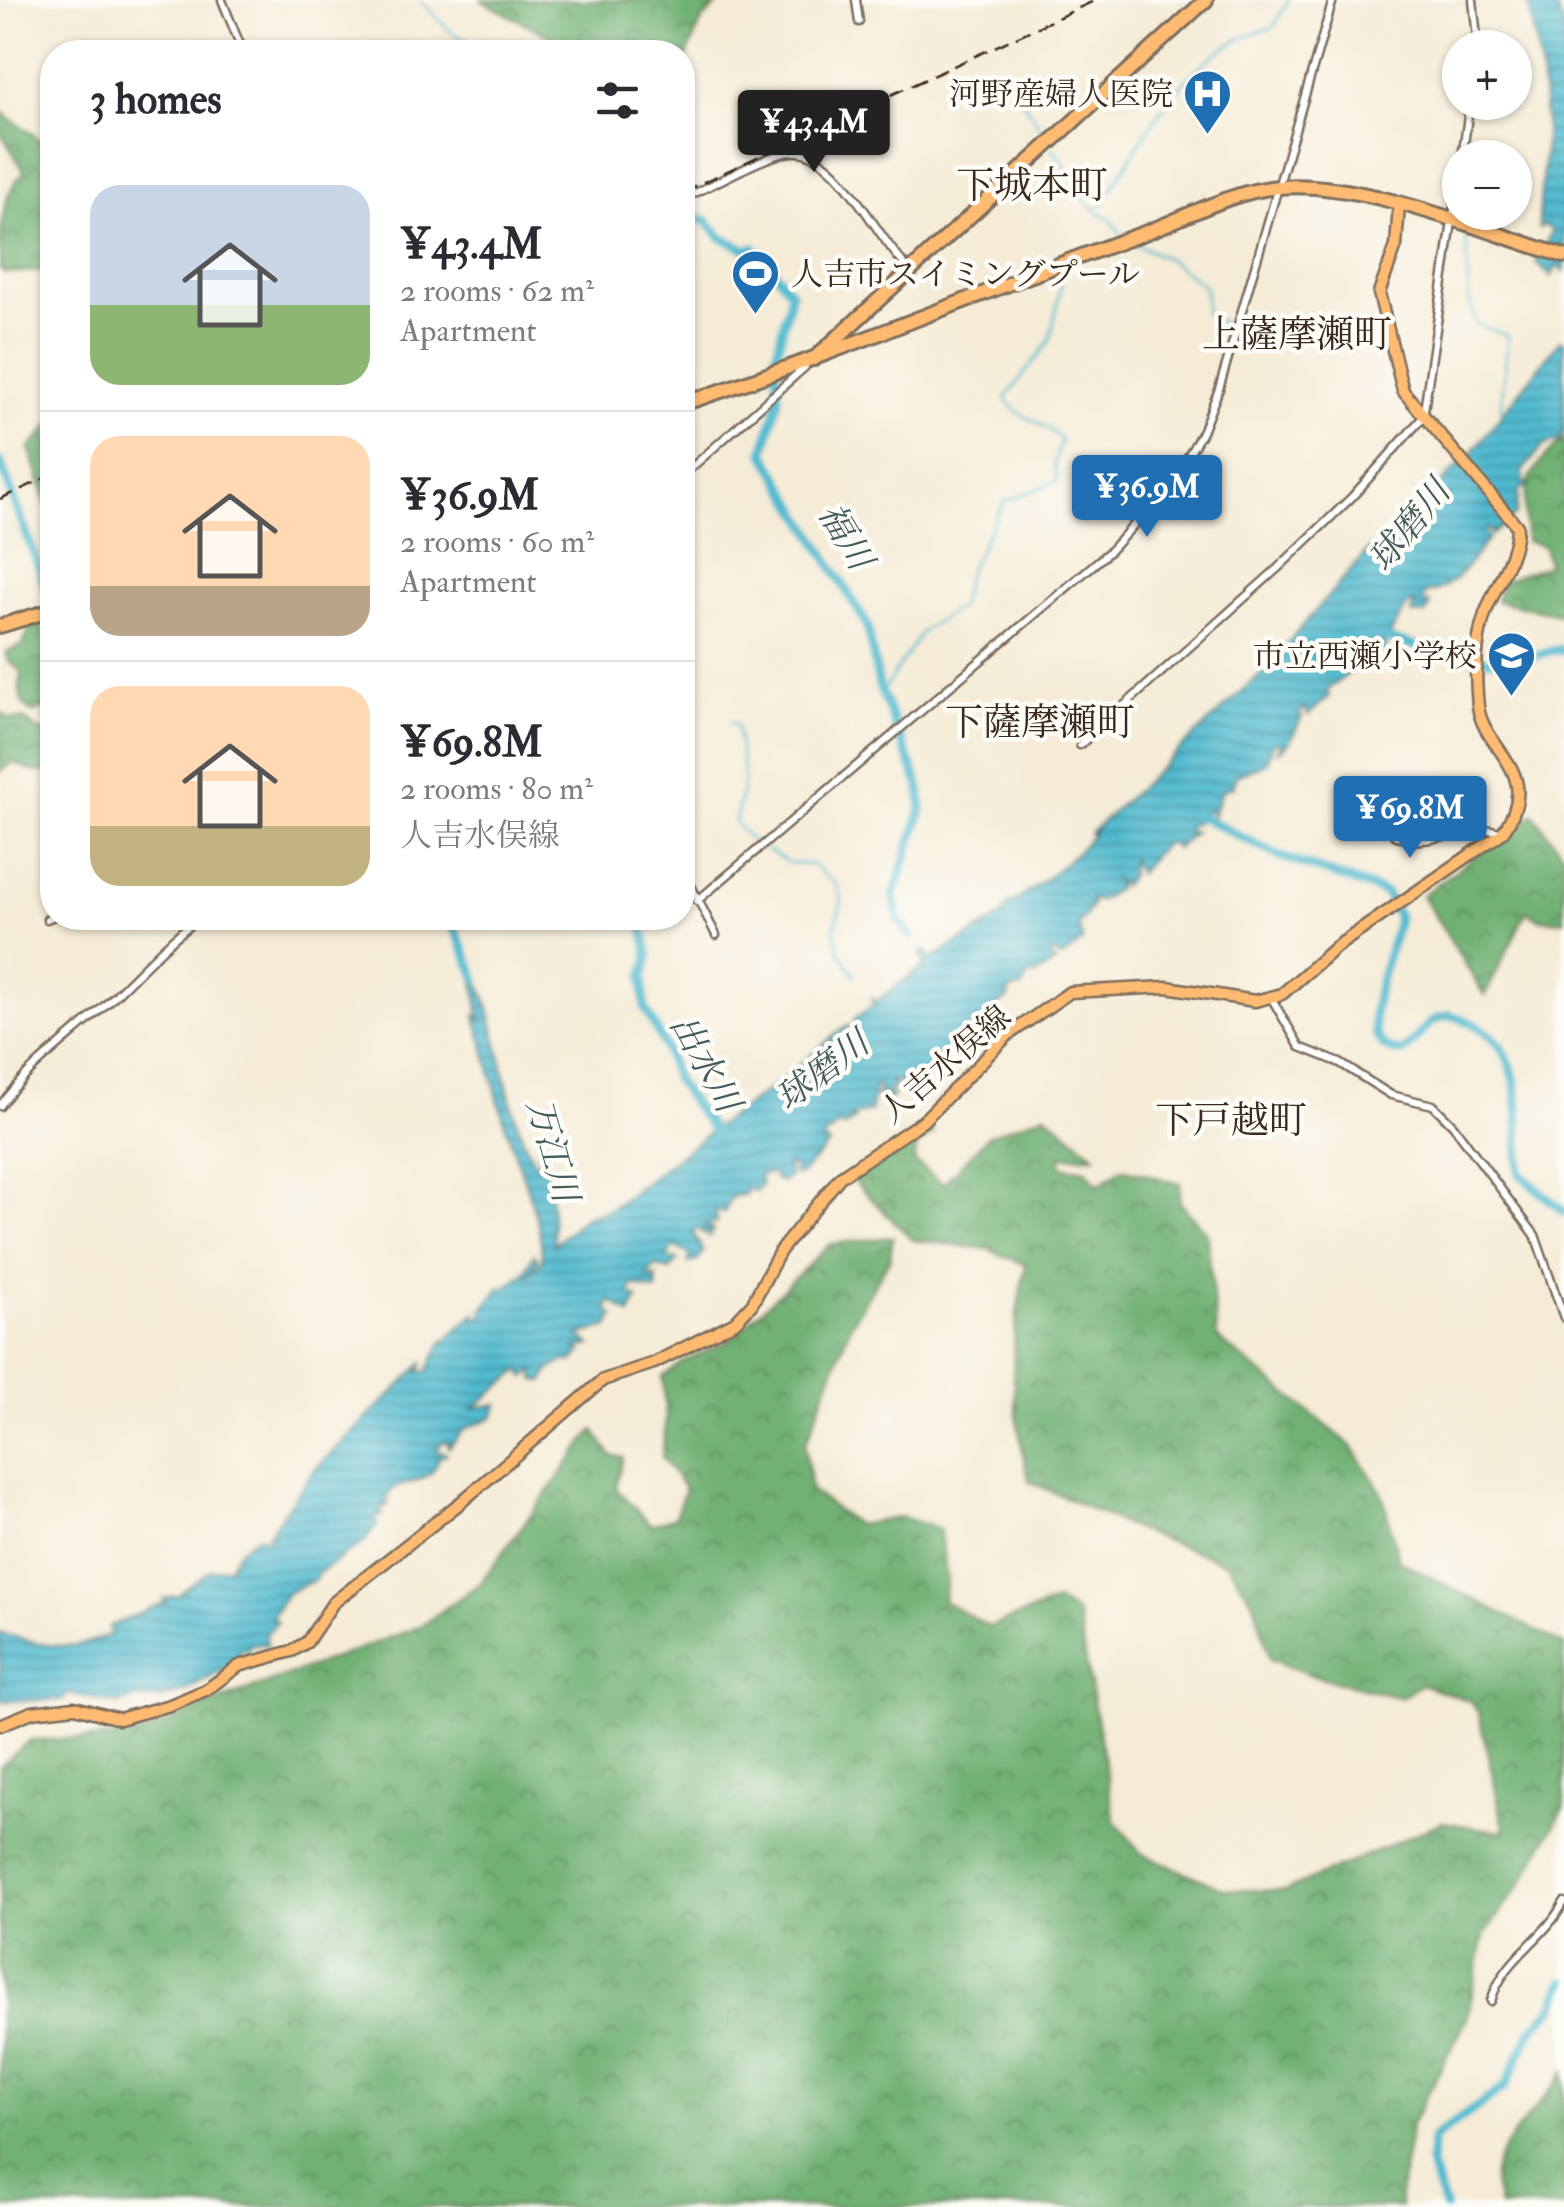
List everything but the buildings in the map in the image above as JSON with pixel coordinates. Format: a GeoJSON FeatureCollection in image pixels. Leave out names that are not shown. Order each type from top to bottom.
{"type":"FeatureCollection","features":[{"type":"Feature","properties":{"kind":"highway"},"geometry":{"type":"LineString","coordinates":[[695,400],[808,364],[832,348],[908,268],[1206,0]]}},
{"type":"Feature","properties":{"kind":"highway"},"geometry":{"type":"LineString","coordinates":[[832,348],[1203,210],[1279,187],[1326,188],[1442,219]]}},
{"type":"Feature","properties":{"kind":"highway"},"geometry":{"type":"LineString","coordinates":[[1479,230],[1564,256]]}},
{"type":"Feature","properties":{"kind":"highway"},"geometry":{"type":"LineString","coordinates":[[0,626],[40,614]]}},
{"type":"Feature","properties":{"kind":"main road"},"geometry":{"type":"LineString","coordinates":[[1272,999],[1382,915],[1502,833],[1512,813],[1514,770],[1482,722],[1478,651],[1482,624],[1514,546],[1514,520],[1403,391],[1380,294],[1396,246],[1399,206]]}},
{"type":"Feature","properties":{"kind":"main road","name":"人吉水俣線"},"geometry":{"type":"LineString","coordinates":[[0,1725],[14,1716],[75,1708],[119,1719],[146,1712],[206,1690],[239,1666],[292,1651],[307,1642],[341,1596],[460,1504],[603,1380],[654,1363],[735,1322],[752,1304],[780,1251],[840,1177],[923,1121],[1008,1034],[1070,992],[1149,986],[1254,1001],[1272,999]]}},
{"type":"Feature","properties":{"kind":"street"},"geometry":{"type":"LineString","coordinates":[[222,0],[238,40]]}},
{"type":"Feature","properties":{"kind":"street"},"geometry":{"type":"LineString","coordinates":[[856,0],[859,22]]}},
{"type":"Feature","properties":{"kind":"street"},"geometry":{"type":"LineString","coordinates":[[697,901],[1111,550],[1173,482],[1202,432],[1218,389],[1333,0]]}},
{"type":"Feature","properties":{"kind":"street"},"geometry":{"type":"LineString","coordinates":[[1472,0],[1476,30]]}},
{"type":"Feature","properties":{"kind":"street"},"geometry":{"type":"LineString","coordinates":[[695,193],[785,153],[814,155],[832,167],[883,242],[908,268]]}},
{"type":"Feature","properties":{"kind":"street"},"geometry":{"type":"LineString","coordinates":[[1080,745],[1289,557],[1352,496],[1423,418],[1452,230]]}},
{"type":"Feature","properties":{"kind":"street"},"geometry":{"type":"LineString","coordinates":[[695,464],[808,364]]}},
{"type":"Feature","properties":{"kind":"street"},"geometry":{"type":"LineString","coordinates":[[1396,822],[1390,826],[1394,836],[1413,843],[1461,832],[1502,833]]}},
{"type":"Feature","properties":{"kind":"street"},"geometry":{"type":"LineString","coordinates":[[695,897],[716,935]]}},
{"type":"Feature","properties":{"kind":"street"},"geometry":{"type":"LineString","coordinates":[[0,1106],[17,1082],[103,1007],[149,956],[183,930]]}},
{"type":"Feature","properties":{"kind":"street"},"geometry":{"type":"LineString","coordinates":[[1272,999],[1300,1047],[1340,1063],[1390,1096],[1434,1105],[1454,1125],[1536,1234],[1564,1318]]}},
{"type":"Feature","properties":{"kind":"street"},"geometry":{"type":"LineString","coordinates":[[1491,2001],[1504,1968],[1553,1921],[1564,1902]]}},
{"type":"Feature","properties":{"kind":"green space"},"geometry":{"type":"Polygon","coordinates":[[[480,0],[723,0],[702,20],[694,40],[557,40],[480,0]]]}},
{"type":"Feature","properties":{"kind":"green space"},"geometry":{"type":"Polygon","coordinates":[[[0,109],[40,141],[40,271],[4,273],[0,269],[6,202],[25,172],[0,132],[0,109]]]}},
{"type":"Feature","properties":{"kind":"green space"},"geometry":{"type":"Polygon","coordinates":[[[40,437],[40,483],[30,448],[40,437]]]}},
{"type":"Feature","properties":{"kind":"green space"},"geometry":{"type":"Polygon","coordinates":[[[1564,439],[1564,615],[1496,601],[1503,581],[1548,565],[1544,546],[1526,541],[1526,495],[1533,473],[1564,439]]]}},
{"type":"Feature","properties":{"kind":"green space"},"geometry":{"type":"Polygon","coordinates":[[[40,624],[40,710],[33,713],[20,695],[21,671],[8,660],[6,652],[23,645],[30,627],[40,624]]]}},
{"type":"Feature","properties":{"kind":"green space"},"geometry":{"type":"Polygon","coordinates":[[[0,712],[10,719],[24,719],[40,730],[40,771],[13,762],[0,772],[0,712]]]}},
{"type":"Feature","properties":{"kind":"green space"},"geometry":{"type":"Polygon","coordinates":[[[1533,814],[1564,855],[1564,921],[1541,919],[1526,912],[1485,996],[1422,895],[1533,814]]]}},
{"type":"Feature","properties":{"kind":"green space"},"geometry":{"type":"Polygon","coordinates":[[[1046,1114],[1096,1156],[1061,1156],[1061,1166],[1086,1170],[1098,1185],[1122,1168],[1180,1183],[1180,1202],[1207,1234],[1217,1338],[1351,1445],[1382,1493],[1399,1561],[1564,1645],[1564,1808],[1523,1881],[1484,1935],[1467,2019],[1411,2125],[1401,2207],[0,2207],[0,1767],[30,1740],[135,1737],[210,1704],[421,1626],[480,1583],[594,1430],[612,1456],[623,1457],[616,1488],[651,1525],[675,1517],[685,1489],[662,1458],[666,1417],[663,1377],[684,1361],[729,1341],[830,1244],[893,1237],[890,1258],[850,1326],[805,1445],[811,1491],[857,1525],[902,1517],[939,1529],[947,1579],[943,1601],[989,1627],[1057,1602],[1077,1614],[1115,1821],[1142,1854],[1224,1889],[1285,1891],[1442,1822],[1505,1832],[1479,1714],[1471,1701],[1421,1684],[1401,1698],[1308,1674],[1270,1659],[1254,1602],[1227,1563],[1132,1528],[1029,1481],[1018,1425],[1014,1373],[1016,1321],[1026,1265],[988,1249],[913,1240],[848,1176],[927,1126],[934,1133],[917,1146],[914,1161],[943,1184],[989,1135],[1046,1114]]]}},
{"type":"Feature","properties":{"kind":"green space"},"geometry":{"type":"Polygon","coordinates":[[[1564,2073],[1564,2207],[1499,2207],[1494,2176],[1503,2150],[1564,2073]]]}},
{"type":"Feature","properties":{"kind":"water"},"geometry":{"type":"Polygon","coordinates":[[[1528,0],[1553,0],[1564,27],[1564,272],[1558,265],[1551,277],[1536,262],[1552,231],[1546,225],[1539,228],[1545,119],[1528,0]]]}},
{"type":"Feature","properties":{"kind":"water","name":"球磨川"},"geometry":{"type":"Polygon","coordinates":[[[1560,340],[1564,342],[1564,433],[1559,440],[1543,446],[1522,472],[1526,486],[1519,490],[1516,515],[1492,534],[1488,528],[1484,531],[1489,537],[1462,572],[1446,586],[1427,592],[1422,601],[1430,604],[1426,614],[1412,614],[1415,602],[1406,607],[1385,644],[1386,650],[1378,653],[1381,637],[1373,641],[1367,657],[1358,658],[1362,663],[1327,690],[1329,697],[1308,715],[1304,708],[1299,713],[1302,717],[1289,743],[1277,753],[1282,743],[1273,743],[1267,763],[1236,775],[1234,786],[1222,790],[1212,816],[1210,810],[1201,813],[1201,819],[1188,827],[1187,833],[1194,832],[1176,849],[1168,842],[1138,874],[1131,858],[1130,875],[1123,886],[1115,879],[1118,888],[1099,901],[1090,899],[1092,905],[1078,926],[1083,941],[1062,958],[1052,952],[1050,960],[1056,962],[1035,976],[1029,974],[1022,988],[1008,991],[1009,998],[996,1006],[989,1021],[973,1022],[970,1030],[939,1055],[930,1074],[907,1083],[902,1078],[903,1084],[891,1080],[896,1087],[881,1095],[894,1094],[889,1100],[877,1097],[880,1087],[875,1086],[871,1111],[852,1116],[855,1120],[845,1127],[838,1125],[822,1140],[829,1144],[801,1174],[794,1176],[793,1166],[787,1163],[789,1176],[783,1182],[774,1179],[776,1174],[759,1174],[761,1185],[755,1191],[745,1188],[746,1194],[731,1197],[724,1213],[715,1211],[717,1222],[704,1227],[713,1230],[709,1237],[696,1228],[693,1232],[703,1252],[698,1261],[688,1263],[690,1255],[674,1246],[667,1258],[678,1260],[670,1270],[655,1266],[647,1277],[657,1277],[656,1291],[633,1285],[630,1294],[638,1298],[630,1314],[611,1301],[607,1309],[614,1316],[609,1327],[579,1335],[591,1345],[576,1349],[582,1352],[572,1362],[565,1361],[550,1370],[544,1381],[535,1380],[535,1370],[525,1378],[520,1370],[474,1408],[498,1404],[493,1417],[465,1429],[449,1447],[449,1442],[442,1442],[436,1450],[446,1454],[438,1458],[432,1471],[392,1489],[384,1505],[388,1504],[379,1513],[383,1515],[375,1519],[377,1525],[364,1542],[317,1574],[315,1580],[288,1592],[272,1616],[277,1622],[266,1634],[267,1645],[250,1644],[248,1651],[239,1650],[237,1662],[188,1690],[162,1699],[135,1698],[119,1704],[68,1694],[63,1700],[0,1701],[0,1633],[56,1646],[95,1640],[111,1634],[109,1627],[178,1595],[209,1571],[229,1567],[239,1550],[258,1535],[263,1539],[272,1535],[268,1534],[314,1470],[424,1362],[419,1372],[428,1371],[441,1344],[475,1313],[474,1317],[483,1317],[482,1310],[501,1286],[505,1288],[524,1273],[534,1254],[538,1259],[526,1277],[542,1261],[535,1213],[475,1014],[481,1020],[470,961],[490,1012],[523,1139],[535,1163],[540,1161],[539,1147],[543,1158],[554,1245],[584,1217],[610,1209],[711,1131],[710,1125],[713,1129],[778,1083],[843,1028],[849,1026],[845,1034],[852,1032],[855,1018],[873,1005],[872,999],[875,1002],[925,965],[920,954],[925,950],[932,960],[985,927],[1003,915],[1007,905],[1067,861],[1094,832],[1089,834],[1259,676],[1371,547],[1372,556],[1377,557],[1410,535],[1426,511],[1430,495],[1474,450],[1560,340]]]}},
{"type":"Feature","properties":{"kind":"waterway","name":"福川"},"geometry":{"type":"LineString","coordinates":[[420,0],[451,32],[466,40]]}},
{"type":"Feature","properties":{"kind":"waterway"},"geometry":{"type":"LineString","coordinates":[[1175,92],[1219,51],[1272,28],[1289,0]]}},
{"type":"Feature","properties":{"kind":"waterway"},"geometry":{"type":"LineString","coordinates":[[1100,206],[1172,98]]}},
{"type":"Feature","properties":{"kind":"waterway"},"geometry":{"type":"LineString","coordinates":[[1023,101],[1046,137]]}},
{"type":"Feature","properties":{"kind":"waterway"},"geometry":{"type":"LineString","coordinates":[[1053,148],[1090,206],[1110,219],[1122,235]]}},
{"type":"Feature","properties":{"kind":"waterway","name":"福川"},"geometry":{"type":"LineString","coordinates":[[695,218],[706,220],[722,238],[748,250],[754,247],[791,292],[776,357],[778,401],[764,452],[867,625],[879,686],[920,787],[922,809],[894,895],[898,919],[911,936]]}},
{"type":"Feature","properties":{"kind":"waterway"},"geometry":{"type":"LineString","coordinates":[[1466,231],[1469,300],[1476,324],[1508,336],[1501,410]]}},
{"type":"Feature","properties":{"kind":"waterway"},"geometry":{"type":"LineString","coordinates":[[1135,244],[1168,259],[1205,287],[1206,314],[1233,329]]}},
{"type":"Feature","properties":{"kind":"waterway"},"geometry":{"type":"LineString","coordinates":[[882,693],[922,631],[959,607],[968,571],[1004,502],[1057,481],[1054,463],[1061,440],[1018,412],[1006,398],[1050,340],[1062,281]]}},
{"type":"Feature","properties":{"kind":"waterway","name":"万江川"},"geometry":{"type":"LineString","coordinates":[[0,461],[40,571]]}},
{"type":"Feature","properties":{"kind":"waterway"},"geometry":{"type":"LineString","coordinates":[[1376,636],[1478,659],[1520,660],[1564,651]]}},
{"type":"Feature","properties":{"kind":"waterway"},"geometry":{"type":"LineString","coordinates":[[730,722],[737,725],[744,781],[735,822],[749,839],[789,863],[813,865],[837,886],[842,902],[834,928],[839,950],[855,976]]}},
{"type":"Feature","properties":{"kind":"waterway"},"geometry":{"type":"LineString","coordinates":[[1194,813],[1279,856],[1386,893],[1398,917],[1376,996],[1376,1035],[1385,1047],[1403,1052],[1432,1021],[1449,1015],[1476,1025],[1495,1039],[1514,1078],[1520,1174],[1564,1212]]}},
{"type":"Feature","properties":{"kind":"waterway","name":"万江川"},"geometry":{"type":"LineString","coordinates":[[455,930],[477,979]]}},
{"type":"Feature","properties":{"kind":"waterway","name":"出水川"},"geometry":{"type":"LineString","coordinates":[[643,930],[649,957],[643,977],[645,1008],[665,1047],[676,1081],[714,1132]]}},
{"type":"Feature","properties":{"kind":"waterway"},"geometry":{"type":"LineString","coordinates":[[1445,2207],[1430,2164],[1433,2138],[1505,2087],[1532,2030],[1554,2007],[1564,1981]]}},
{"type":"Feature","properties":{"kind":"railway"},"geometry":{"type":"LineString","coordinates":[[695,186],[1096,0]]}},
{"type":"Feature","properties":{"kind":"railway"},"geometry":{"type":"LineString","coordinates":[[0,499],[40,481]]}},
{"type":"Feature","properties":{"kind":"place","name":"河野産婦人医院"},"geometry":{"type":"Point","coordinates":[1208,136]}},
{"type":"Feature","properties":{"kind":"place","name":"人吉市スイミングプール"},"geometry":{"type":"Point","coordinates":[756,316]}},
{"type":"Feature","properties":{"kind":"place","name":"市立西瀬小学校"},"geometry":{"type":"Point","coordinates":[1512,698]}},
{"type":"Feature","properties":{"kind":"district","name":"下城本町"},"geometry":{"type":"Point","coordinates":[1032,185]}},
{"type":"Feature","properties":{"kind":"district","name":"上薩摩瀬町"},"geometry":{"type":"Point","coordinates":[1297,334]}},
{"type":"Feature","properties":{"kind":"district","name":"下薩摩瀬町"},"geometry":{"type":"Point","coordinates":[1040,722]}},
{"type":"Feature","properties":{"kind":"district","name":"下戸越町"},"geometry":{"type":"Point","coordinates":[1231,1120]}}]}
